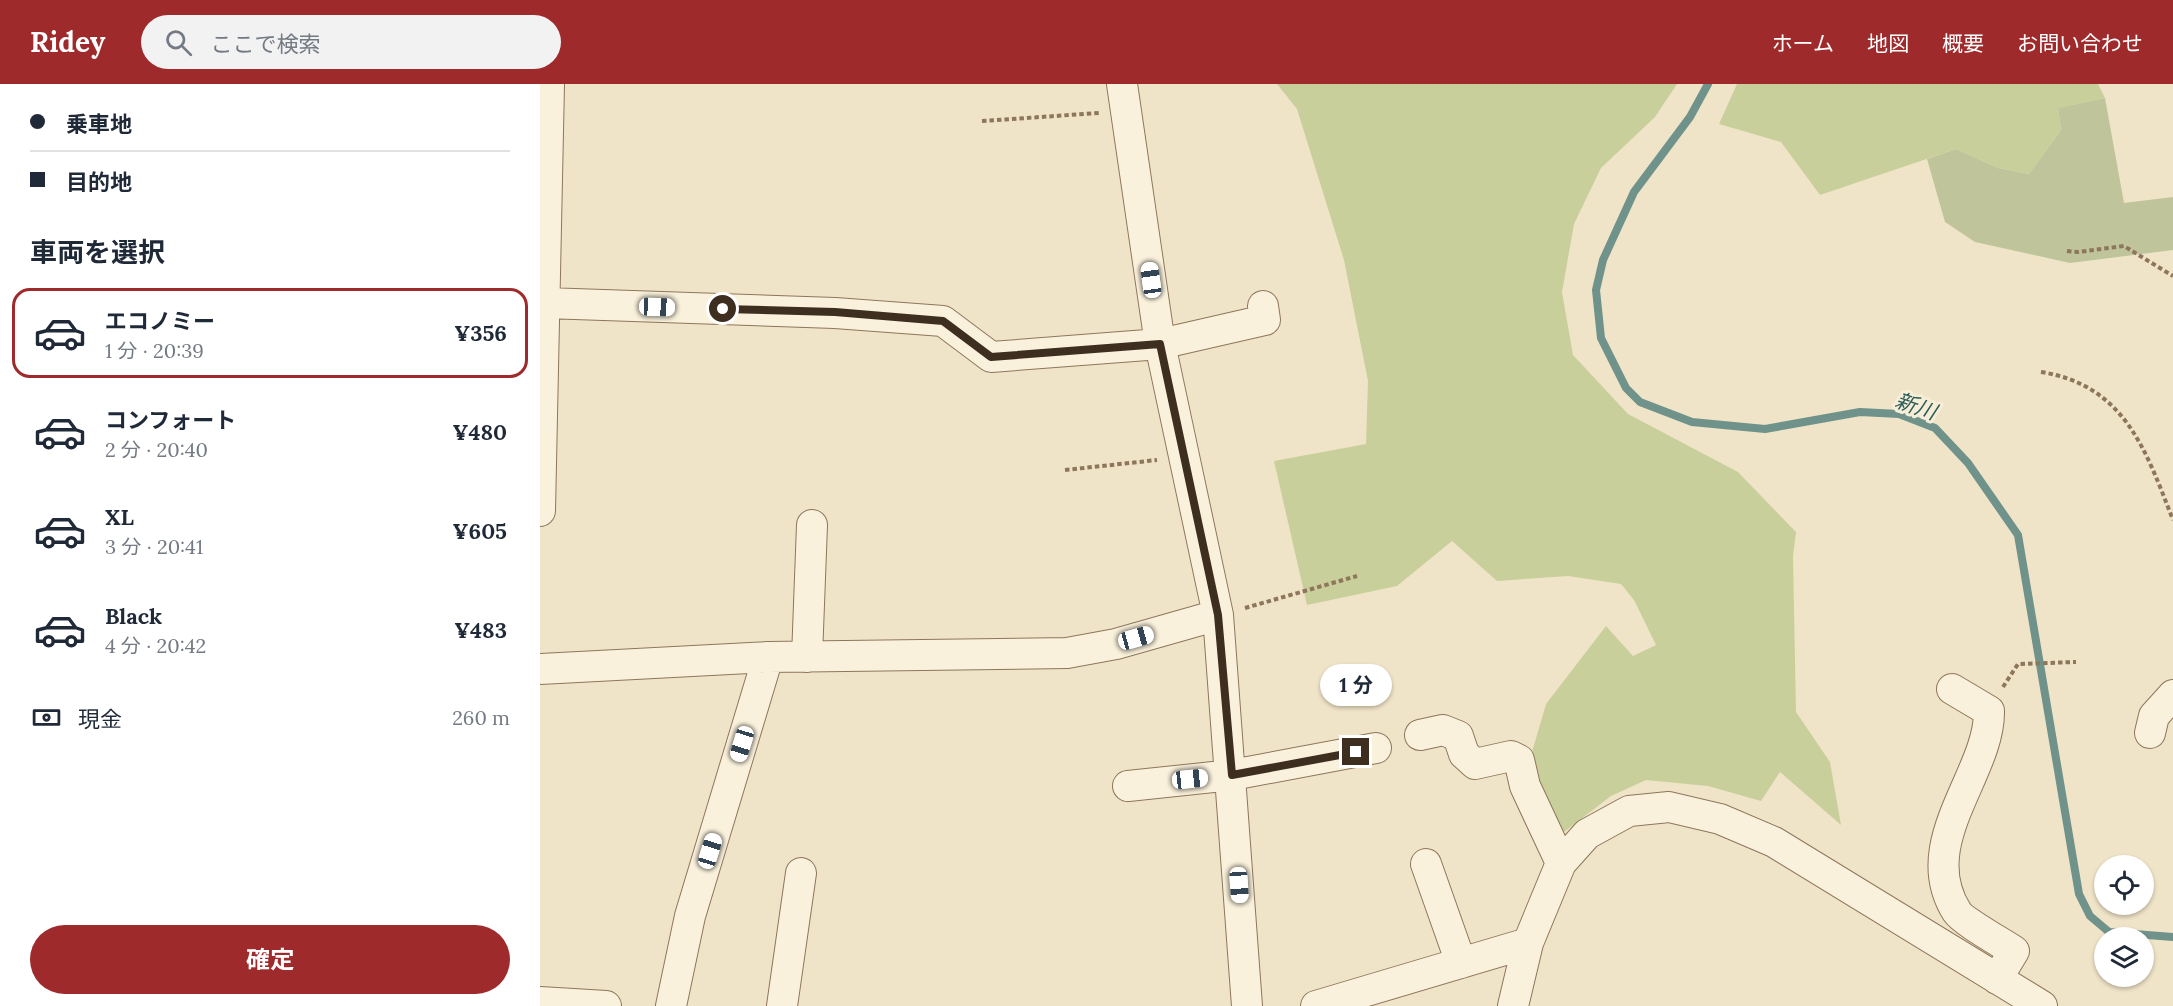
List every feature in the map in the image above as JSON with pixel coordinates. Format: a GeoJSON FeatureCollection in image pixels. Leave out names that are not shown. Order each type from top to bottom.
{"type":"FeatureCollection","features":[{"type":"Feature","properties":{"kind":"street"},"geometry":{"type":"LineString","coordinates":[[540,511],[545,303],[543,263],[549,84]]}},
{"type":"Feature","properties":{"kind":"street"},"geometry":{"type":"LineString","coordinates":[[1124,98],[1160,344],[1218,615],[1232,775],[1247,1006]]}},
{"type":"Feature","properties":{"kind":"street"},"geometry":{"type":"LineString","coordinates":[[545,303],[835,312],[943,321],[991,357],[1160,344],[1265,320],[1263,306]]}},
{"type":"Feature","properties":{"kind":"street"},"geometry":{"type":"LineString","coordinates":[[807,657],[812,525]]}},
{"type":"Feature","properties":{"kind":"street"},"geometry":{"type":"LineString","coordinates":[[540,669],[768,657],[1066,653],[1116,644],[1218,615]]}},
{"type":"Feature","properties":{"kind":"street"},"geometry":{"type":"LineString","coordinates":[[671,1006],[690,916],[768,657]]}},
{"type":"Feature","properties":{"kind":"street"},"geometry":{"type":"LineString","coordinates":[[1952,689],[1989,711],[1989,732],[1952,819],[1944,857],[1946,885],[1958,913],[2014,951],[1997,979]]}},
{"type":"Feature","properties":{"kind":"street"},"geometry":{"type":"LineString","coordinates":[[2150,733],[2154,716],[2173,695]]}},
{"type":"Feature","properties":{"kind":"street"},"geometry":{"type":"LineString","coordinates":[[1420,735],[1443,730],[1458,736],[1464,754],[1475,764],[1511,756],[1519,760],[1525,786],[1561,863]]}},
{"type":"Feature","properties":{"kind":"street"},"geometry":{"type":"LineString","coordinates":[[1128,786],[1232,775],[1376,748]]}},
{"type":"Feature","properties":{"kind":"street"},"geometry":{"type":"LineString","coordinates":[[1513,1006],[1528,944],[1561,863],[1587,834],[1629,811],[1669,807],[1720,819],[1774,842],[2042,1006]]}},
{"type":"Feature","properties":{"kind":"street"},"geometry":{"type":"LineString","coordinates":[[1426,864],[1461,963]]}},
{"type":"Feature","properties":{"kind":"street"},"geometry":{"type":"LineString","coordinates":[[782,1006],[801,873]]}},
{"type":"Feature","properties":{"kind":"street"},"geometry":{"type":"LineString","coordinates":[[1316,1006],[1528,944]]}},
{"type":"Feature","properties":{"kind":"street"},"geometry":{"type":"LineString","coordinates":[[540,1002],[606,1006]]}},
{"type":"Feature","properties":{"kind":"path"},"geometry":{"type":"LineString","coordinates":[[982,121],[1124,98]]}},
{"type":"Feature","properties":{"kind":"path"},"geometry":{"type":"LineString","coordinates":[[2067,251],[2078,252],[2124,246],[2173,276]]}},
{"type":"Feature","properties":{"kind":"path"},"geometry":{"type":"LineString","coordinates":[[2041,372],[2066,376],[2090,387],[2113,407],[2148,455],[2173,520]]}},
{"type":"Feature","properties":{"kind":"path"},"geometry":{"type":"LineString","coordinates":[[1065,470],[1185,457]]}},
{"type":"Feature","properties":{"kind":"path"},"geometry":{"type":"LineString","coordinates":[[1218,615],[1357,576]]}},
{"type":"Feature","properties":{"kind":"path"},"geometry":{"type":"LineString","coordinates":[[2023,664],[2076,662]]}},
{"type":"Feature","properties":{"kind":"green space"},"geometry":{"type":"Polygon","coordinates":[[[1277,84],[1677,84],[1655,117],[1601,168],[1574,224],[1562,292],[1573,355],[1628,414],[1738,472],[1796,532],[1793,556],[1796,712],[1830,762],[1841,825],[1780,772],[1761,801],[1708,786],[1646,780],[1611,796],[1560,835],[1537,784],[1532,752],[1546,704],[1606,626],[1633,656],[1656,645],[1634,600],[1621,584],[1568,576],[1497,581],[1452,541],[1397,586],[1307,605],[1274,461],[1366,444],[1368,381],[1344,260],[1297,109],[1277,84]]]}},
{"type":"Feature","properties":{"kind":"green space"},"geometry":{"type":"Polygon","coordinates":[[[1737,84],[2098,84],[2105,98],[2058,108],[2061,130],[2029,174],[1998,168],[1956,149],[1820,195],[1781,142],[1719,124],[1737,84]]]}},
{"type":"Feature","properties":{"kind":"green space"},"geometry":{"type":"Polygon","coordinates":[[[2105,98],[2124,203],[2173,197],[2173,250],[2070,263],[1975,242],[1945,222],[1927,159],[1956,149],[1998,168],[2029,174],[2061,130],[2058,108],[2105,98]]]}},
{"type":"Feature","properties":{"kind":"waterway","name":"新川"},"geometry":{"type":"LineString","coordinates":[[1708,84],[1690,117],[1634,192],[1603,260],[1596,290],[1601,338],[1626,388],[1640,402],[1692,422],[1765,429],[1860,412],[1899,414],[1935,428],[1968,463],[2018,535],[2079,894],[2090,916],[2109,932],[2173,937]]}},
{"type":"Feature","properties":{"kind":"route"},"geometry":{"type":"LineString","coordinates":[[723,309],[835,312],[943,321],[991,357],[1160,344],[1218,615],[1232,775],[1356,752]]}}]}
